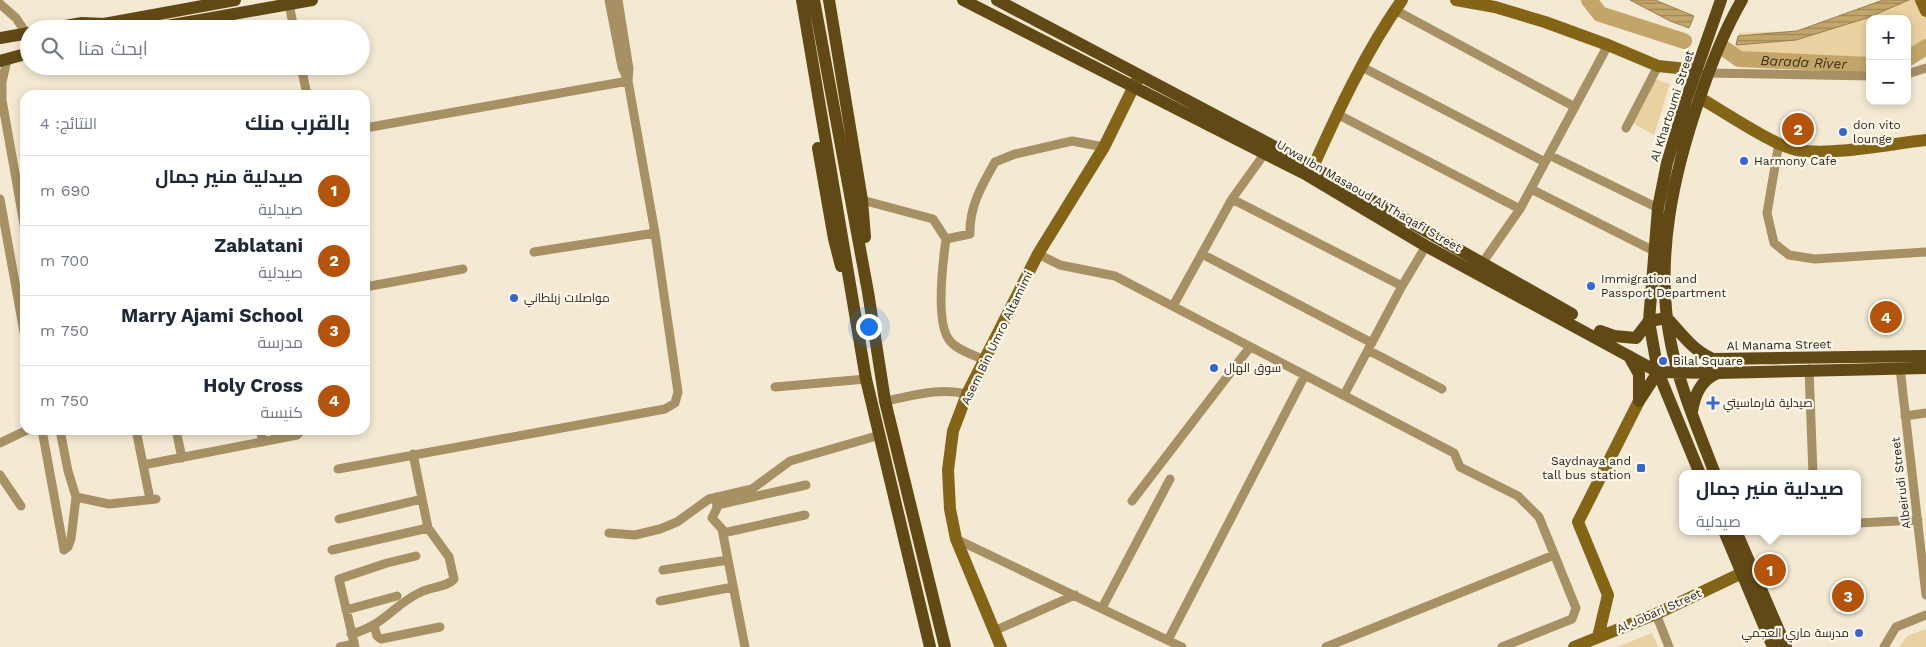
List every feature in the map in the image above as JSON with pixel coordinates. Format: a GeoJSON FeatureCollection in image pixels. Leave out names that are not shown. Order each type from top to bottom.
{"type":"FeatureCollection","features":[{"type":"Feature","properties":{"kind":"main road"},"geometry":{"type":"LineString","coordinates":[[126,20],[235,0]]}},
{"type":"Feature","properties":{"kind":"main road"},"geometry":{"type":"LineString","coordinates":[[200,20],[312,0]]}},
{"type":"Feature","properties":{"kind":"main road"},"geometry":{"type":"LineString","coordinates":[[793,0],[834,239],[858,323]]}},
{"type":"Feature","properties":{"kind":"main road"},"geometry":{"type":"LineString","coordinates":[[802,0],[866,379],[930,647]]}},
{"type":"Feature","properties":{"kind":"main road"},"geometry":{"type":"LineString","coordinates":[[814,0],[868,292],[886,401],[945,647]]}},
{"type":"Feature","properties":{"kind":"main road"},"geometry":{"type":"LineString","coordinates":[[829,0],[862,200],[868,292]]}},
{"type":"Feature","properties":{"kind":"main road","name":"Urwa Ibn Masaoud Al Thaqafi Street"},"geometry":{"type":"LineString","coordinates":[[963,0],[1308,175],[1426,246],[1658,372],[1679,373]]}},
{"type":"Feature","properties":{"kind":"main road","name":"Urwa Ibn Masaoud Al Thaqafi Street"},"geometry":{"type":"LineString","coordinates":[[997,0],[1314,167],[1608,334],[1636,338],[1649,321]]}},
{"type":"Feature","properties":{"kind":"main road"},"geometry":{"type":"LineString","coordinates":[[1456,0],[1495,7],[1608,45],[1658,66],[1702,72]]}},
{"type":"Feature","properties":{"kind":"main road","name":"Al Khartoumi Street"},"geometry":{"type":"LineString","coordinates":[[1698,470],[1658,372],[1649,321],[1658,208],[1672,144],[1702,72],[1721,0]]}},
{"type":"Feature","properties":{"kind":"main road"},"geometry":{"type":"LineString","coordinates":[[1714,470],[1679,373],[1666,318],[1666,252],[1669,211],[1682,150],[1700,98],[1702,72],[1742,0]]}},
{"type":"Feature","properties":{"kind":"main road"},"geometry":{"type":"LineString","coordinates":[[1921,0],[1926,11]]}},
{"type":"Feature","properties":{"kind":"main road"},"geometry":{"type":"LineString","coordinates":[[1314,167],[1337,114],[1362,66],[1399,5]]}},
{"type":"Feature","properties":{"kind":"main road"},"geometry":{"type":"LineString","coordinates":[[1,35],[20,34]]}},
{"type":"Feature","properties":{"kind":"main road"},"geometry":{"type":"LineString","coordinates":[[3,61],[20,56]]}},
{"type":"Feature","properties":{"kind":"main road","name":"Asem Bin Umro Altamimi"},"geometry":{"type":"LineString","coordinates":[[1001,647],[956,539],[950,509],[948,470],[953,431],[967,394],[1038,254],[1104,147],[1139,75]]}},
{"type":"Feature","properties":{"kind":"main road"},"geometry":{"type":"LineString","coordinates":[[1700,98],[1779,143],[1796,150],[1846,150],[1926,140]]}},
{"type":"Feature","properties":{"kind":"main road"},"geometry":{"type":"LineString","coordinates":[[1649,321],[1666,318]]}},
{"type":"Feature","properties":{"kind":"main road","name":"Al Manama Street"},"geometry":{"type":"LineString","coordinates":[[1666,318],[1701,355],[1712,359],[1926,356]]}},
{"type":"Feature","properties":{"kind":"main road"},"geometry":{"type":"LineString","coordinates":[[1628,354],[1639,374],[1639,401]]}},
{"type":"Feature","properties":{"kind":"main road"},"geometry":{"type":"LineString","coordinates":[[1692,411],[1701,386],[1714,373],[1702,364],[1705,360],[1712,359]]}},
{"type":"Feature","properties":{"kind":"main road","name":"Al Manama Street"},"geometry":{"type":"LineString","coordinates":[[1679,373],[1926,368]]}},
{"type":"Feature","properties":{"kind":"main road"},"geometry":{"type":"LineString","coordinates":[[1598,637],[1608,595],[1578,522],[1639,401],[1658,372]]}},
{"type":"Feature","properties":{"kind":"main road"},"geometry":{"type":"LineString","coordinates":[[1726,535],[1773,647]]}},
{"type":"Feature","properties":{"kind":"main road"},"geometry":{"type":"LineString","coordinates":[[1738,535],[1786,647]]}},
{"type":"Feature","properties":{"kind":"main road","name":"Al Jobari Street"},"geometry":{"type":"LineString","coordinates":[[1574,647],[1656,614],[1742,573]]}},
{"type":"Feature","properties":{"kind":"street"},"geometry":{"type":"LineString","coordinates":[[338,469],[412,454],[665,410],[676,403],[678,392],[655,233],[628,81],[622,67],[609,0]]}},
{"type":"Feature","properties":{"kind":"street"},"geometry":{"type":"LineString","coordinates":[[618,0],[629,69],[628,81]]}},
{"type":"Feature","properties":{"kind":"street"},"geometry":{"type":"LineString","coordinates":[[289,4],[292,20]]}},
{"type":"Feature","properties":{"kind":"street"},"geometry":{"type":"LineString","coordinates":[[0,5],[20,23]]}},
{"type":"Feature","properties":{"kind":"street"},"geometry":{"type":"LineString","coordinates":[[1399,5],[1575,107]]}},
{"type":"Feature","properties":{"kind":"street"},"geometry":{"type":"LineString","coordinates":[[1483,262],[1520,209],[1608,45]]}},
{"type":"Feature","properties":{"kind":"street"},"geometry":{"type":"LineString","coordinates":[[3,61],[3,124],[20,206]]}},
{"type":"Feature","properties":{"kind":"street"},"geometry":{"type":"LineString","coordinates":[[1362,66],[1547,158],[1658,208]]}},
{"type":"Feature","properties":{"kind":"street"},"geometry":{"type":"LineString","coordinates":[[1626,128],[1658,66]]}},
{"type":"Feature","properties":{"kind":"street"},"geometry":{"type":"LineString","coordinates":[[1911,73],[1926,68]]}},
{"type":"Feature","properties":{"kind":"street"},"geometry":{"type":"LineString","coordinates":[[1702,72],[1866,76]]}},
{"type":"Feature","properties":{"kind":"street"},"geometry":{"type":"LineString","coordinates":[[303,75],[306,90]]}},
{"type":"Feature","properties":{"kind":"street"},"geometry":{"type":"LineString","coordinates":[[370,127],[628,81]]}},
{"type":"Feature","properties":{"kind":"street"},"geometry":{"type":"LineString","coordinates":[[1337,114],[1520,209]]}},
{"type":"Feature","properties":{"kind":"street"},"geometry":{"type":"LineString","coordinates":[[946,239],[970,234],[969,219],[995,162],[1015,154],[1072,141],[1104,147]]}},
{"type":"Feature","properties":{"kind":"street"},"geometry":{"type":"LineString","coordinates":[[1779,143],[1766,213],[1774,243],[1789,255],[1815,259],[1926,252]]}},
{"type":"Feature","properties":{"kind":"street"},"geometry":{"type":"LineString","coordinates":[[1173,306],[1232,199],[1266,153]]}},
{"type":"Feature","properties":{"kind":"street"},"geometry":{"type":"LineString","coordinates":[[1531,189],[1654,251]]}},
{"type":"Feature","properties":{"kind":"street"},"geometry":{"type":"LineString","coordinates":[[0,199],[20,310]]}},
{"type":"Feature","properties":{"kind":"street"},"geometry":{"type":"LineString","coordinates":[[1232,199],[1402,286]]}},
{"type":"Feature","properties":{"kind":"street"},"geometry":{"type":"LineString","coordinates":[[862,200],[933,219],[946,239],[940,286],[946,337],[952,344],[984,360]]}},
{"type":"Feature","properties":{"kind":"street"},"geometry":{"type":"LineString","coordinates":[[534,252],[655,233]]}},
{"type":"Feature","properties":{"kind":"street"},"geometry":{"type":"LineString","coordinates":[[1344,396],[1402,286],[1426,246]]}},
{"type":"Feature","properties":{"kind":"street"},"geometry":{"type":"LineString","coordinates":[[1038,254],[1060,265],[1115,276],[1454,453],[1460,467],[1518,496],[1539,517],[1576,608],[1572,619],[1502,647]]}},
{"type":"Feature","properties":{"kind":"street"},"geometry":{"type":"LineString","coordinates":[[1202,254],[1370,346],[1442,389]]}},
{"type":"Feature","properties":{"kind":"street"},"geometry":{"type":"LineString","coordinates":[[370,286],[463,269]]}},
{"type":"Feature","properties":{"kind":"street"},"geometry":{"type":"LineString","coordinates":[[1132,501],[1250,347]]}},
{"type":"Feature","properties":{"kind":"street","name":"Albeirudi Street"},"geometry":{"type":"LineString","coordinates":[[1900,368],[1926,595]]}},
{"type":"Feature","properties":{"kind":"street"},"geometry":{"type":"LineString","coordinates":[[1809,369],[1813,470]]}},
{"type":"Feature","properties":{"kind":"street"},"geometry":{"type":"LineString","coordinates":[[1168,640],[1305,375]]}},
{"type":"Feature","properties":{"kind":"street"},"geometry":{"type":"LineString","coordinates":[[775,387],[866,379]]}},
{"type":"Feature","properties":{"kind":"street"},"geometry":{"type":"LineString","coordinates":[[886,401],[934,391],[956,391],[967,394]]}},
{"type":"Feature","properties":{"kind":"street"},"geometry":{"type":"LineString","coordinates":[[1905,416],[1926,414]]}},
{"type":"Feature","properties":{"kind":"street"},"geometry":{"type":"LineString","coordinates":[[0,443],[20,433]]}},
{"type":"Feature","properties":{"kind":"street"},"geometry":{"type":"LineString","coordinates":[[43,435],[64,550],[68,547],[71,539],[76,497],[68,471],[61,435]]}},
{"type":"Feature","properties":{"kind":"street"},"geometry":{"type":"LineString","coordinates":[[76,497],[108,504],[153,499],[137,435]]}},
{"type":"Feature","properties":{"kind":"street"},"geometry":{"type":"LineString","coordinates":[[177,435],[182,458]]}},
{"type":"Feature","properties":{"kind":"street"},"geometry":{"type":"LineString","coordinates":[[261,435],[263,442]]}},
{"type":"Feature","properties":{"kind":"street"},"geometry":{"type":"LineString","coordinates":[[143,465],[298,435]]}},
{"type":"Feature","properties":{"kind":"street"},"geometry":{"type":"LineString","coordinates":[[716,501],[752,489],[790,461],[880,435]]}},
{"type":"Feature","properties":{"kind":"street"},"geometry":{"type":"LineString","coordinates":[[352,634],[374,626],[415,595],[450,583],[454,579],[449,557],[428,528],[412,454]]}},
{"type":"Feature","properties":{"kind":"street"},"geometry":{"type":"LineString","coordinates":[[0,476],[21,506]]}},
{"type":"Feature","properties":{"kind":"street"},"geometry":{"type":"LineString","coordinates":[[1102,608],[1170,479]]}},
{"type":"Feature","properties":{"kind":"street"},"geometry":{"type":"LineString","coordinates":[[609,533],[635,535],[660,529],[677,522],[704,502],[806,485]]}},
{"type":"Feature","properties":{"kind":"street"},"geometry":{"type":"LineString","coordinates":[[339,519],[422,498]]}},
{"type":"Feature","properties":{"kind":"street"},"geometry":{"type":"LineString","coordinates":[[716,501],[712,518],[720,526],[723,533],[745,647]]}},
{"type":"Feature","properties":{"kind":"street"},"geometry":{"type":"LineString","coordinates":[[723,533],[804,515]]}},
{"type":"Feature","properties":{"kind":"street"},"geometry":{"type":"LineString","coordinates":[[1861,523],[1918,520]]}},
{"type":"Feature","properties":{"kind":"street"},"geometry":{"type":"LineString","coordinates":[[332,550],[428,528]]}},
{"type":"Feature","properties":{"kind":"street"},"geometry":{"type":"LineString","coordinates":[[956,539],[1182,647]]}},
{"type":"Feature","properties":{"kind":"street"},"geometry":{"type":"LineString","coordinates":[[1326,647],[1554,555]]}},
{"type":"Feature","properties":{"kind":"street"},"geometry":{"type":"LineString","coordinates":[[340,647],[354,645],[339,584],[341,578],[387,562],[416,556]]}},
{"type":"Feature","properties":{"kind":"street"},"geometry":{"type":"LineString","coordinates":[[663,570],[728,560]]}},
{"type":"Feature","properties":{"kind":"street"},"geometry":{"type":"LineString","coordinates":[[660,601],[733,588]]}},
{"type":"Feature","properties":{"kind":"street"},"geometry":{"type":"LineString","coordinates":[[994,631],[1075,595]]}},
{"type":"Feature","properties":{"kind":"street"},"geometry":{"type":"LineString","coordinates":[[346,610],[397,596]]}},
{"type":"Feature","properties":{"kind":"street"},"geometry":{"type":"LineString","coordinates":[[1656,614],[1669,647]]}},
{"type":"Feature","properties":{"kind":"street"},"geometry":{"type":"LineString","coordinates":[[1884,647],[1896,627],[1926,615]]}},
{"type":"Feature","properties":{"kind":"street"},"geometry":{"type":"LineString","coordinates":[[374,626],[377,636],[381,639],[440,627]]}},
{"type":"Feature","properties":{"kind":"shaded area"},"geometry":{"type":"Polygon","coordinates":[[[1883,0],[1926,0],[1926,39],[1911,50],[1911,15],[1866,15],[1866,62],[1732,57],[1739,33],[1797,31],[1883,0]]]}},
{"type":"Feature","properties":{"kind":"shaded area"},"geometry":{"type":"Polygon","coordinates":[[[1654,79],[1670,84],[1654,135],[1631,122],[1654,79]]]}},
{"type":"Feature","properties":{"kind":"shaded area"},"geometry":{"type":"Polygon","coordinates":[[[1926,629],[1926,647],[1899,647],[1907,636],[1926,629]]]}},
{"type":"Feature","properties":{"kind":"shaded area"},"geometry":{"type":"Polygon","coordinates":[[[1652,633],[1658,647],[1617,647],[1652,633]]]}},
{"type":"Feature","properties":{"kind":"water"},"geometry":{"type":"Polygon","coordinates":[[[1630,0],[1655,0],[1694,16],[1689,28],[1670,21],[1630,0]]]}},
{"type":"Feature","properties":{"kind":"water"},"geometry":{"type":"Polygon","coordinates":[[[1883,0],[1909,0],[1874,15],[1866,15],[1866,18],[1796,40],[1736,45],[1738,36],[1797,31],[1883,0]]]}},
{"type":"Feature","properties":{"kind":"water"},"geometry":{"type":"Polygon","coordinates":[[[1739,59],[1866,65],[1866,71],[1754,64],[1739,59]]]}},
{"type":"Feature","properties":{"kind":"waterway","name":"Barada River"},"geometry":{"type":"LineString","coordinates":[[1589,0],[1600,14],[1684,41]]}},
{"type":"Feature","properties":{"kind":"waterway","name":"Barada River"},"geometry":{"type":"LineString","coordinates":[[1911,56],[1926,47]]}},
{"type":"Feature","properties":{"kind":"waterway","name":"Barada River"},"geometry":{"type":"LineString","coordinates":[[1725,49],[1739,59],[1866,65]]}},
{"type":"Feature","properties":{"kind":"place","name":"Zablatani"},"geometry":{"type":"Point","coordinates":[1798,129]}},
{"type":"Feature","properties":{"kind":"place","name":"don vito lounge"},"geometry":{"type":"Point","coordinates":[1843,132]}},
{"type":"Feature","properties":{"kind":"place","name":"Harmony Cafe"},"geometry":{"type":"Point","coordinates":[1744,161]}},
{"type":"Feature","properties":{"kind":"place","name":"Immigration and Passport Department"},"geometry":{"type":"Point","coordinates":[1591,286]}},
{"type":"Feature","properties":{"kind":"place","name":"مواصلات زبلطاني"},"geometry":{"type":"Point","coordinates":[514,298]}},
{"type":"Feature","properties":{"kind":"place","name":"Holy Cross"},"geometry":{"type":"Point","coordinates":[1886,317]}},
{"type":"Feature","properties":{"kind":"place","name":"Bilal Square"},"geometry":{"type":"Point","coordinates":[1663,361]}},
{"type":"Feature","properties":{"kind":"place","name":"سوق الهال"},"geometry":{"type":"Point","coordinates":[1214,368]}},
{"type":"Feature","properties":{"kind":"place","name":"صيدلية فارماسيتي"},"geometry":{"type":"Point","coordinates":[1713,403]}},
{"type":"Feature","properties":{"kind":"place","name":"Saydnaya and tall bus station"},"geometry":{"type":"Point","coordinates":[1641,468]}},
{"type":"Feature","properties":{"kind":"place","name":"صيدلية منير جمال"},"geometry":{"type":"Point","coordinates":[1770,570]}},
{"type":"Feature","properties":{"kind":"place","name":"Marry Ajami School"},"geometry":{"type":"Point","coordinates":[1848,596]}},
{"type":"Feature","properties":{"kind":"place","name":"مدرسة ماري العجمي"},"geometry":{"type":"Point","coordinates":[1859,633]}}]}
